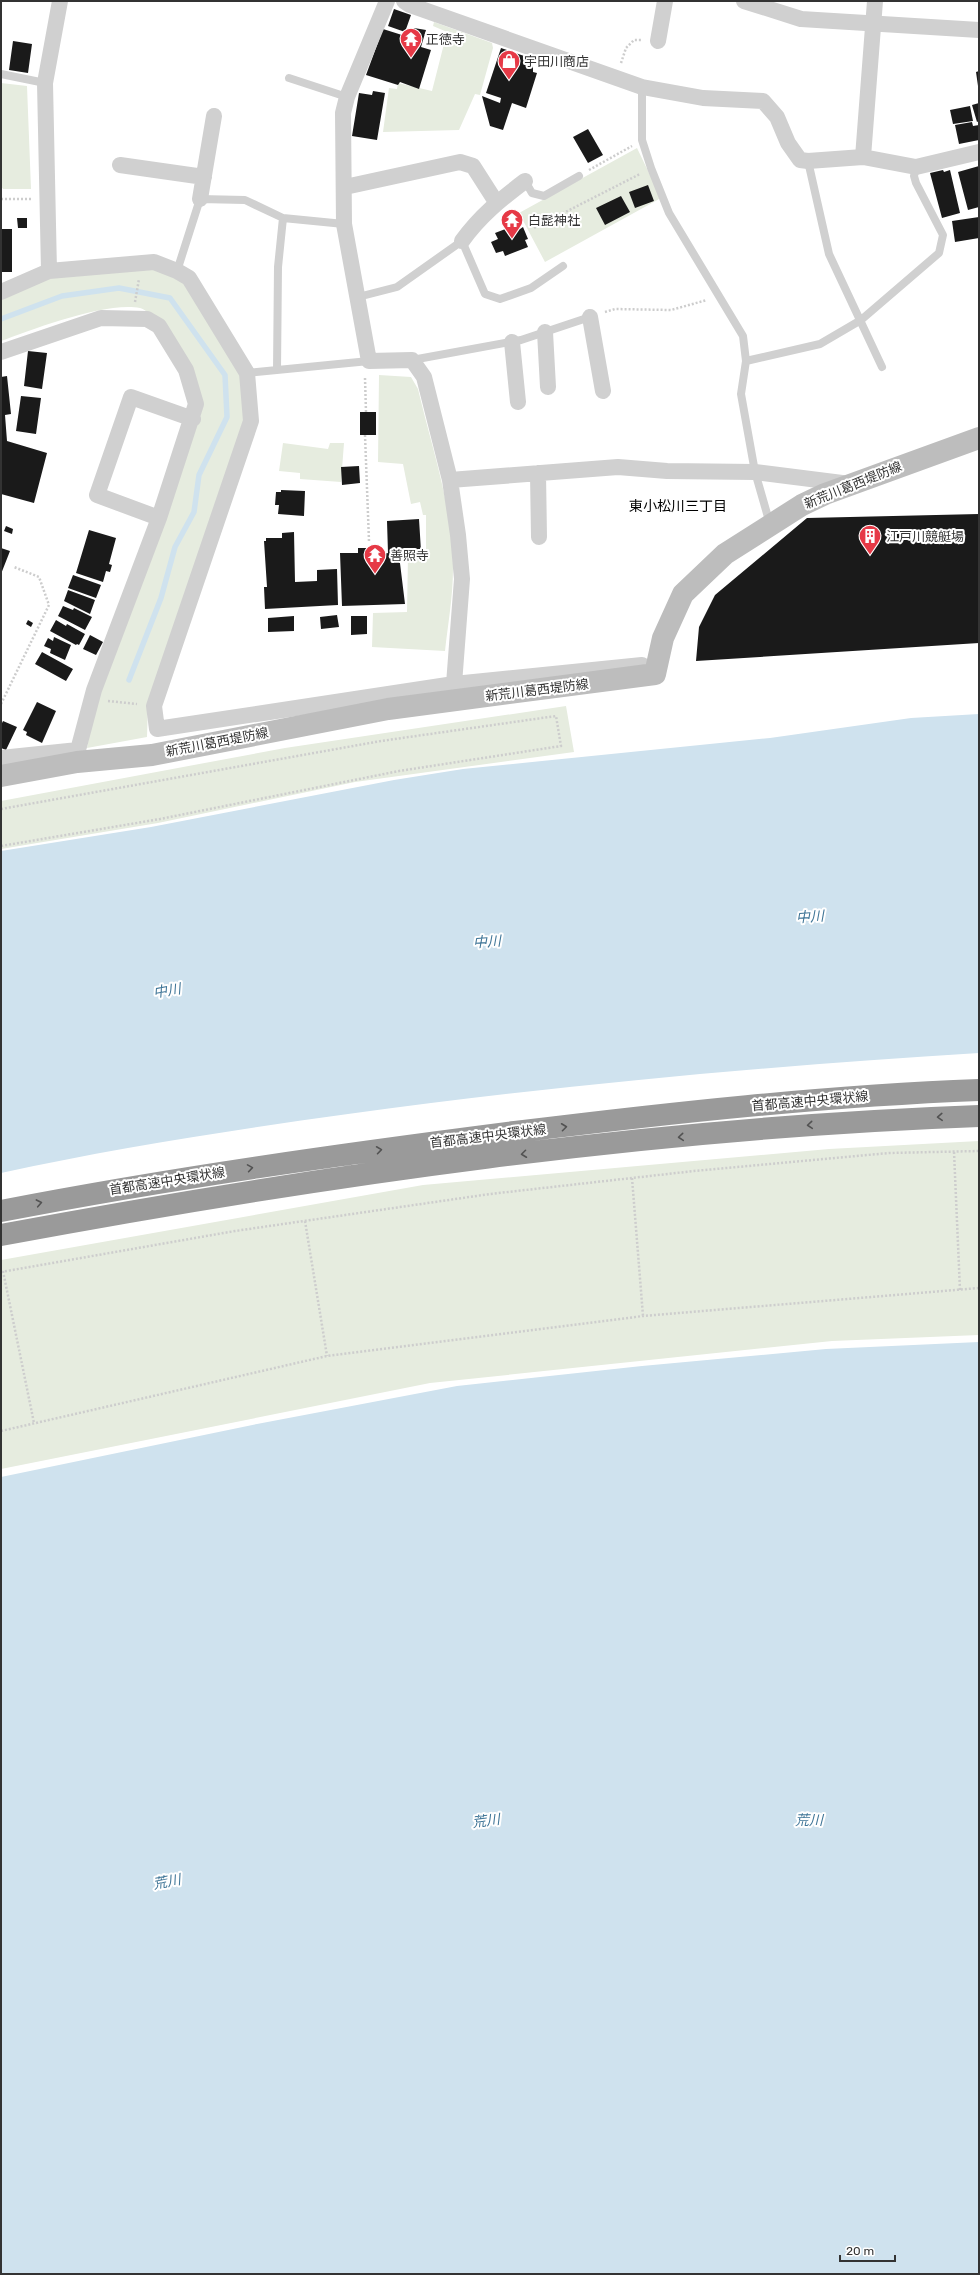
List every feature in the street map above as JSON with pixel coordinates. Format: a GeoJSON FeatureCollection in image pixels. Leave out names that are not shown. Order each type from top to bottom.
{"type":"FeatureCollection","features":[{"type":"Feature","properties":{"kind":"highway","name":"首都高速中央環状線"},"geometry":{"type":"LineString","coordinates":[[1,1211],[110,1190],[260,1167],[524,1131],[664,1114],[798,1102],[979,1090]]}},
{"type":"Feature","properties":{"kind":"highway","name":"首都高速中央環状線"},"geometry":{"type":"LineString","coordinates":[[1,1235],[248,1193],[526,1154],[812,1125],[979,1116]]}},
{"type":"Feature","properties":{"kind":"main road","name":"新荒川葛西堤防線"},"geometry":{"type":"LineString","coordinates":[[1,776],[78,756],[152,755],[353,707],[388,709],[654,674],[659,664],[663,638],[682,594],[725,554],[802,505],[850,484],[979,438]]}},
{"type":"Feature","properties":{"kind":"street"},"geometry":{"type":"LineString","coordinates":[[48,271],[45,83],[60,1]]}},
{"type":"Feature","properties":{"kind":"street"},"geometry":{"type":"LineString","coordinates":[[386,1],[347,97],[343,113],[345,187],[344,224],[358,297],[367,361],[412,360],[424,377],[450,480],[458,535],[462,580],[454,684]]}},
{"type":"Feature","properties":{"kind":"street"},"geometry":{"type":"LineString","coordinates":[[404,1],[452,21],[642,87],[703,98],[763,101],[777,117],[788,143],[800,160],[808,161],[863,156],[916,167],[979,152]]}},
{"type":"Feature","properties":{"kind":"street"},"geometry":{"type":"LineString","coordinates":[[658,41],[666,1]]}},
{"type":"Feature","properties":{"kind":"street"},"geometry":{"type":"LineString","coordinates":[[744,1],[801,19],[874,25],[979,30]]}},
{"type":"Feature","properties":{"kind":"street"},"geometry":{"type":"LineString","coordinates":[[863,156],[876,1]]}},
{"type":"Feature","properties":{"kind":"street"},"geometry":{"type":"LineString","coordinates":[[200,199],[214,116]]}},
{"type":"Feature","properties":{"kind":"street"},"geometry":{"type":"LineString","coordinates":[[345,187],[460,162],[473,166],[496,202]]}},
{"type":"Feature","properties":{"kind":"street"},"geometry":{"type":"LineString","coordinates":[[120,165],[204,177]]}},
{"type":"Feature","properties":{"kind":"street"},"geometry":{"type":"LineString","coordinates":[[462,240],[475,223],[496,202],[525,181]]}},
{"type":"Feature","properties":{"kind":"street"},"geometry":{"type":"LineString","coordinates":[[1,292],[48,271],[154,262],[177,271],[189,278],[247,373],[251,421],[154,706],[157,729],[353,707],[454,684],[659,664]]}},
{"type":"Feature","properties":{"kind":"street"},"geometry":{"type":"LineString","coordinates":[[590,317],[603,391]]}},
{"type":"Feature","properties":{"kind":"street"},"geometry":{"type":"LineString","coordinates":[[1,352],[101,318],[147,318],[159,326],[186,370],[196,404],[159,518],[92,698],[78,756],[1,758]]}},
{"type":"Feature","properties":{"kind":"street"},"geometry":{"type":"LineString","coordinates":[[545,332],[548,387]]}},
{"type":"Feature","properties":{"kind":"street"},"geometry":{"type":"LineString","coordinates":[[512,342],[518,402]]}},
{"type":"Feature","properties":{"kind":"street"},"geometry":{"type":"LineString","coordinates":[[159,518],[97,495],[132,397],[192,419]]}},
{"type":"Feature","properties":{"kind":"street"},"geometry":{"type":"LineString","coordinates":[[450,480],[618,467],[667,471],[754,472],[850,484]]}},
{"type":"Feature","properties":{"kind":"street"},"geometry":{"type":"LineString","coordinates":[[538,473],[539,537]]}},
{"type":"Feature","properties":{"kind":"lane"},"geometry":{"type":"LineString","coordinates":[[1,74],[45,83]]}},
{"type":"Feature","properties":{"kind":"lane"},"geometry":{"type":"LineString","coordinates":[[289,78],[347,97]]}},
{"type":"Feature","properties":{"kind":"lane"},"geometry":{"type":"LineString","coordinates":[[642,87],[642,140],[651,168],[669,213],[743,336],[746,361],[741,394],[754,472],[770,525]]}},
{"type":"Feature","properties":{"kind":"lane"},"geometry":{"type":"LineString","coordinates":[[808,161],[829,254],[882,367]]}},
{"type":"Feature","properties":{"kind":"lane"},"geometry":{"type":"LineString","coordinates":[[746,361],[820,344],[860,320],[939,253],[943,236],[916,183],[916,167]]}},
{"type":"Feature","properties":{"kind":"lane"},"geometry":{"type":"LineString","coordinates":[[525,181],[532,193],[544,196],[579,176]]}},
{"type":"Feature","properties":{"kind":"lane"},"geometry":{"type":"LineString","coordinates":[[177,271],[200,199],[245,200],[283,218],[344,224]]}},
{"type":"Feature","properties":{"kind":"lane"},"geometry":{"type":"LineString","coordinates":[[277,370],[278,267],[283,218]]}},
{"type":"Feature","properties":{"kind":"lane"},"geometry":{"type":"LineString","coordinates":[[358,297],[397,287],[462,240],[485,294],[500,299],[530,288],[563,266]]}},
{"type":"Feature","properties":{"kind":"lane"},"geometry":{"type":"LineString","coordinates":[[412,360],[512,342],[590,317]]}},
{"type":"Feature","properties":{"kind":"lane"},"geometry":{"type":"LineString","coordinates":[[247,373],[367,361]]}},
{"type":"Feature","properties":{"kind":"path"},"geometry":{"type":"LineString","coordinates":[[617,78],[626,48],[634,40],[658,41]]}},
{"type":"Feature","properties":{"kind":"path"},"geometry":{"type":"LineString","coordinates":[[579,176],[642,140]]}},
{"type":"Feature","properties":{"kind":"path"},"geometry":{"type":"LineString","coordinates":[[534,228],[651,168]]}},
{"type":"Feature","properties":{"kind":"path"},"geometry":{"type":"LineString","coordinates":[[1,199],[36,199]]}},
{"type":"Feature","properties":{"kind":"path"},"geometry":{"type":"LineString","coordinates":[[133,318],[141,263]]}},
{"type":"Feature","properties":{"kind":"path"},"geometry":{"type":"LineString","coordinates":[[590,317],[615,309],[671,310],[719,297]]}},
{"type":"Feature","properties":{"kind":"path"},"geometry":{"type":"LineString","coordinates":[[366,412],[367,361]]}},
{"type":"Feature","properties":{"kind":"path"},"geometry":{"type":"LineString","coordinates":[[365,435],[369,541]]}},
{"type":"Feature","properties":{"kind":"path"},"geometry":{"type":"LineString","coordinates":[[1,704],[49,606],[39,577],[14,567]]}},
{"type":"Feature","properties":{"kind":"path"},"geometry":{"type":"LineString","coordinates":[[92,698],[154,706]]}},
{"type":"Feature","properties":{"kind":"path"},"geometry":{"type":"LineString","coordinates":[[1,809],[381,741],[556,716],[561,746],[399,770],[160,819],[1,846]]}},
{"type":"Feature","properties":{"kind":"path"},"geometry":{"type":"LineString","coordinates":[[34,1423],[2,1272],[305,1221],[490,1194],[632,1178],[889,1153],[979,1151]]}},
{"type":"Feature","properties":{"kind":"path"},"geometry":{"type":"LineString","coordinates":[[954,1152],[960,1290]]}},
{"type":"Feature","properties":{"kind":"path"},"geometry":{"type":"LineString","coordinates":[[632,1178],[643,1316]]}},
{"type":"Feature","properties":{"kind":"path"},"geometry":{"type":"LineString","coordinates":[[305,1221],[327,1356]]}},
{"type":"Feature","properties":{"kind":"path"},"geometry":{"type":"LineString","coordinates":[[1,1431],[327,1356],[643,1316],[979,1288]]}},
{"type":"Feature","properties":{"kind":"shaded area"},"geometry":{"type":"Polygon","coordinates":[[[434,22],[492,43],[493,48],[480,95],[475,94],[459,130],[383,132],[389,88],[397,89],[398,83],[432,91],[447,32],[433,26],[434,22]]]}},
{"type":"Feature","properties":{"kind":"shaded area"},"geometry":{"type":"Polygon","coordinates":[[[1,83],[27,86],[31,189],[3,189],[1,186],[1,83]]]}},
{"type":"Feature","properties":{"kind":"shaded area"},"geometry":{"type":"Polygon","coordinates":[[[637,148],[661,198],[545,262],[519,213],[637,148]]]}},
{"type":"Feature","properties":{"kind":"shaded area"},"geometry":{"type":"Polygon","coordinates":[[[156,268],[186,282],[242,373],[246,420],[148,702],[147,737],[87,748],[96,700],[200,413],[153,315],[145,310],[126,307],[90,312],[50,323],[1,341],[1,298],[50,277],[156,268]]]}},
{"type":"Feature","properties":{"kind":"shaded area"},"geometry":{"type":"Polygon","coordinates":[[[379,375],[411,377],[418,389],[441,478],[450,524],[453,569],[445,651],[372,647],[373,613],[407,612],[408,556],[426,556],[426,515],[423,515],[420,502],[411,504],[403,464],[378,462],[379,375]]]}},
{"type":"Feature","properties":{"kind":"shaded area"},"geometry":{"type":"Polygon","coordinates":[[[283,443],[328,449],[330,443],[344,443],[341,482],[300,479],[300,473],[279,471],[283,443]]]}},
{"type":"Feature","properties":{"kind":"shaded area"},"geometry":{"type":"Polygon","coordinates":[[[566,706],[574,752],[355,782],[158,823],[1,849],[1,801],[285,748],[566,706]]]}},
{"type":"Feature","properties":{"kind":"shaded area"},"geometry":{"type":"Polygon","coordinates":[[[979,1141],[979,1335],[832,1341],[430,1383],[1,1469],[1,1260],[423,1185],[829,1149],[979,1141]]]}},
{"type":"Feature","properties":{"kind":"water","name":"中川"},"geometry":{"type":"Polygon","coordinates":[[[979,714],[979,1053],[742,1070],[506,1094],[304,1120],[217,1133],[87,1155],[1,1173],[1,851],[151,827],[394,780],[463,769],[770,738],[911,718],[979,714]]]}},
{"type":"Feature","properties":{"kind":"water","name":"荒川"},"geometry":{"type":"Polygon","coordinates":[[[979,1342],[979,2274],[1,2274],[1,1477],[257,1424],[457,1386],[642,1366],[826,1349],[979,1342]]]}},
{"type":"Feature","properties":{"kind":"building"},"geometry":{"type":"Polygon","coordinates":[[[394,9],[411,15],[405,32],[388,26],[394,9]]]}},
{"type":"Feature","properties":{"kind":"building"},"geometry":{"type":"Polygon","coordinates":[[[414,28],[426,30],[421,47],[431,50],[419,89],[400,82],[398,85],[366,75],[383,29],[402,35],[400,40],[410,43],[414,28]]]}},
{"type":"Feature","properties":{"kind":"building"},"geometry":{"type":"Polygon","coordinates":[[[13,41],[32,44],[28,73],[9,70],[13,41]]]}},
{"type":"Feature","properties":{"kind":"building"},"geometry":{"type":"Polygon","coordinates":[[[501,48],[533,59],[533,72],[537,73],[526,108],[512,103],[503,130],[490,126],[482,96],[500,103],[501,98],[486,93],[501,48]]]}},
{"type":"Feature","properties":{"kind":"building"},"geometry":{"type":"Polygon","coordinates":[[[979,71],[979,86],[978,86],[976,72],[979,71]]]}},
{"type":"Feature","properties":{"kind":"building"},"geometry":{"type":"Polygon","coordinates":[[[373,91],[385,93],[377,140],[352,136],[359,93],[372,95],[373,91]]]}},
{"type":"Feature","properties":{"kind":"building"},"geometry":{"type":"Polygon","coordinates":[[[979,103],[979,121],[977,122],[972,105],[979,103]]]}},
{"type":"Feature","properties":{"kind":"building"},"geometry":{"type":"Polygon","coordinates":[[[970,106],[973,121],[953,124],[950,110],[970,106]]]}},
{"type":"Feature","properties":{"kind":"building"},"geometry":{"type":"Polygon","coordinates":[[[972,122],[973,126],[979,125],[979,140],[959,144],[955,125],[972,122]]]}},
{"type":"Feature","properties":{"kind":"building"},"geometry":{"type":"Polygon","coordinates":[[[588,129],[603,155],[588,163],[573,137],[588,129]]]}},
{"type":"Feature","properties":{"kind":"building"},"geometry":{"type":"Polygon","coordinates":[[[979,166],[979,207],[968,210],[958,172],[979,166]]]}},
{"type":"Feature","properties":{"kind":"building"},"geometry":{"type":"Polygon","coordinates":[[[943,170],[944,172],[950,170],[960,213],[942,218],[930,173],[943,170]]]}},
{"type":"Feature","properties":{"kind":"building"},"geometry":{"type":"Polygon","coordinates":[[[648,185],[654,201],[635,208],[629,192],[648,185]]]}},
{"type":"Feature","properties":{"kind":"building"},"geometry":{"type":"Polygon","coordinates":[[[621,196],[630,212],[605,225],[596,208],[621,196]]]}},
{"type":"Feature","properties":{"kind":"building"},"geometry":{"type":"Polygon","coordinates":[[[979,217],[979,238],[955,242],[952,221],[979,217]]]}},
{"type":"Feature","properties":{"kind":"building"},"geometry":{"type":"Polygon","coordinates":[[[17,218],[27,218],[27,228],[18,228],[17,218]]]}},
{"type":"Feature","properties":{"kind":"building"},"geometry":{"type":"Polygon","coordinates":[[[518,224],[520,229],[523,227],[528,239],[525,240],[528,247],[505,256],[503,251],[496,253],[491,242],[498,239],[495,233],[518,224]]]}},
{"type":"Feature","properties":{"kind":"building"},"geometry":{"type":"Polygon","coordinates":[[[1,229],[12,229],[12,272],[1,272],[1,229]]]}},
{"type":"Feature","properties":{"kind":"building"},"geometry":{"type":"Polygon","coordinates":[[[28,351],[47,353],[42,389],[24,386],[28,351]]]}},
{"type":"Feature","properties":{"kind":"building"},"geometry":{"type":"Polygon","coordinates":[[[7,376],[11,414],[5,415],[7,441],[47,453],[34,503],[1,494],[1,377],[7,376]]]}},
{"type":"Feature","properties":{"kind":"building"},"geometry":{"type":"Polygon","coordinates":[[[21,396],[41,398],[36,434],[16,431],[21,396]]]}},
{"type":"Feature","properties":{"kind":"building"},"geometry":{"type":"Polygon","coordinates":[[[360,412],[376,412],[376,435],[360,435],[360,412]]]}},
{"type":"Feature","properties":{"kind":"building"},"geometry":{"type":"Polygon","coordinates":[[[359,466],[360,483],[342,485],[341,467],[359,466]]]}},
{"type":"Feature","properties":{"kind":"building"},"geometry":{"type":"Polygon","coordinates":[[[281,490],[305,491],[304,516],[278,514],[279,505],[275,505],[276,492],[281,492],[281,490]]]}},
{"type":"Feature","properties":{"kind":"building","name":"江戸川競艇場"},"geometry":{"type":"Polygon","coordinates":[[[979,514],[979,643],[696,661],[699,627],[715,595],[807,518],[979,514]]]}},
{"type":"Feature","properties":{"kind":"building"},"geometry":{"type":"Polygon","coordinates":[[[419,519],[421,551],[415,551],[414,554],[399,555],[405,604],[342,606],[340,553],[358,553],[358,548],[382,548],[384,554],[388,553],[387,521],[419,519]]]}},
{"type":"Feature","properties":{"kind":"building"},"geometry":{"type":"Polygon","coordinates":[[[6,526],[13,529],[12,534],[4,531],[6,526]]]}},
{"type":"Feature","properties":{"kind":"building"},"geometry":{"type":"Polygon","coordinates":[[[89,530],[116,538],[109,564],[112,565],[110,572],[106,571],[103,582],[76,573],[89,530]]]}},
{"type":"Feature","properties":{"kind":"building"},"geometry":{"type":"Polygon","coordinates":[[[294,532],[295,582],[317,581],[317,570],[337,569],[338,605],[265,609],[264,587],[267,587],[264,541],[266,541],[266,538],[282,538],[282,533],[294,532]]]}},
{"type":"Feature","properties":{"kind":"building"},"geometry":{"type":"Polygon","coordinates":[[[1,548],[10,551],[1,574],[1,548]]]}},
{"type":"Feature","properties":{"kind":"building"},"geometry":{"type":"Polygon","coordinates":[[[73,575],[101,585],[96,598],[68,588],[73,575]]]}},
{"type":"Feature","properties":{"kind":"building"},"geometry":{"type":"Polygon","coordinates":[[[68,590],[95,600],[90,614],[64,601],[68,590]]]}},
{"type":"Feature","properties":{"kind":"building"},"geometry":{"type":"Polygon","coordinates":[[[63,606],[73,610],[74,608],[92,617],[85,630],[58,616],[63,606]]]}},
{"type":"Feature","properties":{"kind":"building"},"geometry":{"type":"Polygon","coordinates":[[[337,615],[339,627],[321,629],[320,617],[337,615]]]}},
{"type":"Feature","properties":{"kind":"building"},"geometry":{"type":"Polygon","coordinates":[[[294,616],[294,631],[268,632],[268,618],[294,616]]]}},
{"type":"Feature","properties":{"kind":"building"},"geometry":{"type":"Polygon","coordinates":[[[351,616],[367,616],[367,634],[351,635],[351,616]]]}},
{"type":"Feature","properties":{"kind":"building"},"geometry":{"type":"Polygon","coordinates":[[[28,620],[33,623],[31,627],[26,624],[28,620]]]}},
{"type":"Feature","properties":{"kind":"building"},"geometry":{"type":"Polygon","coordinates":[[[56,620],[85,634],[79,645],[76,645],[50,631],[56,620]]]}},
{"type":"Feature","properties":{"kind":"building"},"geometry":{"type":"Polygon","coordinates":[[[90,635],[103,642],[96,655],[83,649],[90,635]]]}},
{"type":"Feature","properties":{"kind":"building"},"geometry":{"type":"Polygon","coordinates":[[[54,637],[71,645],[65,660],[50,653],[51,649],[44,646],[48,638],[53,641],[54,637]]]}},
{"type":"Feature","properties":{"kind":"building"},"geometry":{"type":"Polygon","coordinates":[[[42,652],[73,669],[66,681],[35,664],[42,652]]]}},
{"type":"Feature","properties":{"kind":"building"},"geometry":{"type":"Polygon","coordinates":[[[37,702],[56,711],[42,743],[26,735],[27,732],[23,730],[37,702]]]}},
{"type":"Feature","properties":{"kind":"building"},"geometry":{"type":"Polygon","coordinates":[[[3,721],[17,727],[6,750],[1,748],[1,725],[3,721]]]}},
{"type":"Feature","properties":{"kind":"waterway"},"geometry":{"type":"LineString","coordinates":[[1,319],[62,296],[119,288],[170,298],[225,375],[227,417],[199,475],[194,512],[175,547],[161,598],[129,680]]}},
{"type":"Feature","properties":{"kind":"place","name":"正徳寺"},"geometry":{"type":"Point","coordinates":[411,58]}},
{"type":"Feature","properties":{"kind":"place","name":"宇田川商店"},"geometry":{"type":"Point","coordinates":[509,80]}},
{"type":"Feature","properties":{"kind":"place","name":"白髭神社"},"geometry":{"type":"Point","coordinates":[512,240]}},
{"type":"Feature","properties":{"kind":"place","name":"江戸川競艇場"},"geometry":{"type":"Point","coordinates":[870,556]}},
{"type":"Feature","properties":{"kind":"place","name":"善照寺"},"geometry":{"type":"Point","coordinates":[375,574]}},
{"type":"Feature","properties":{"kind":"district","name":"東小松川三丁目"},"geometry":{"type":"Point","coordinates":[678,506]}}]}
